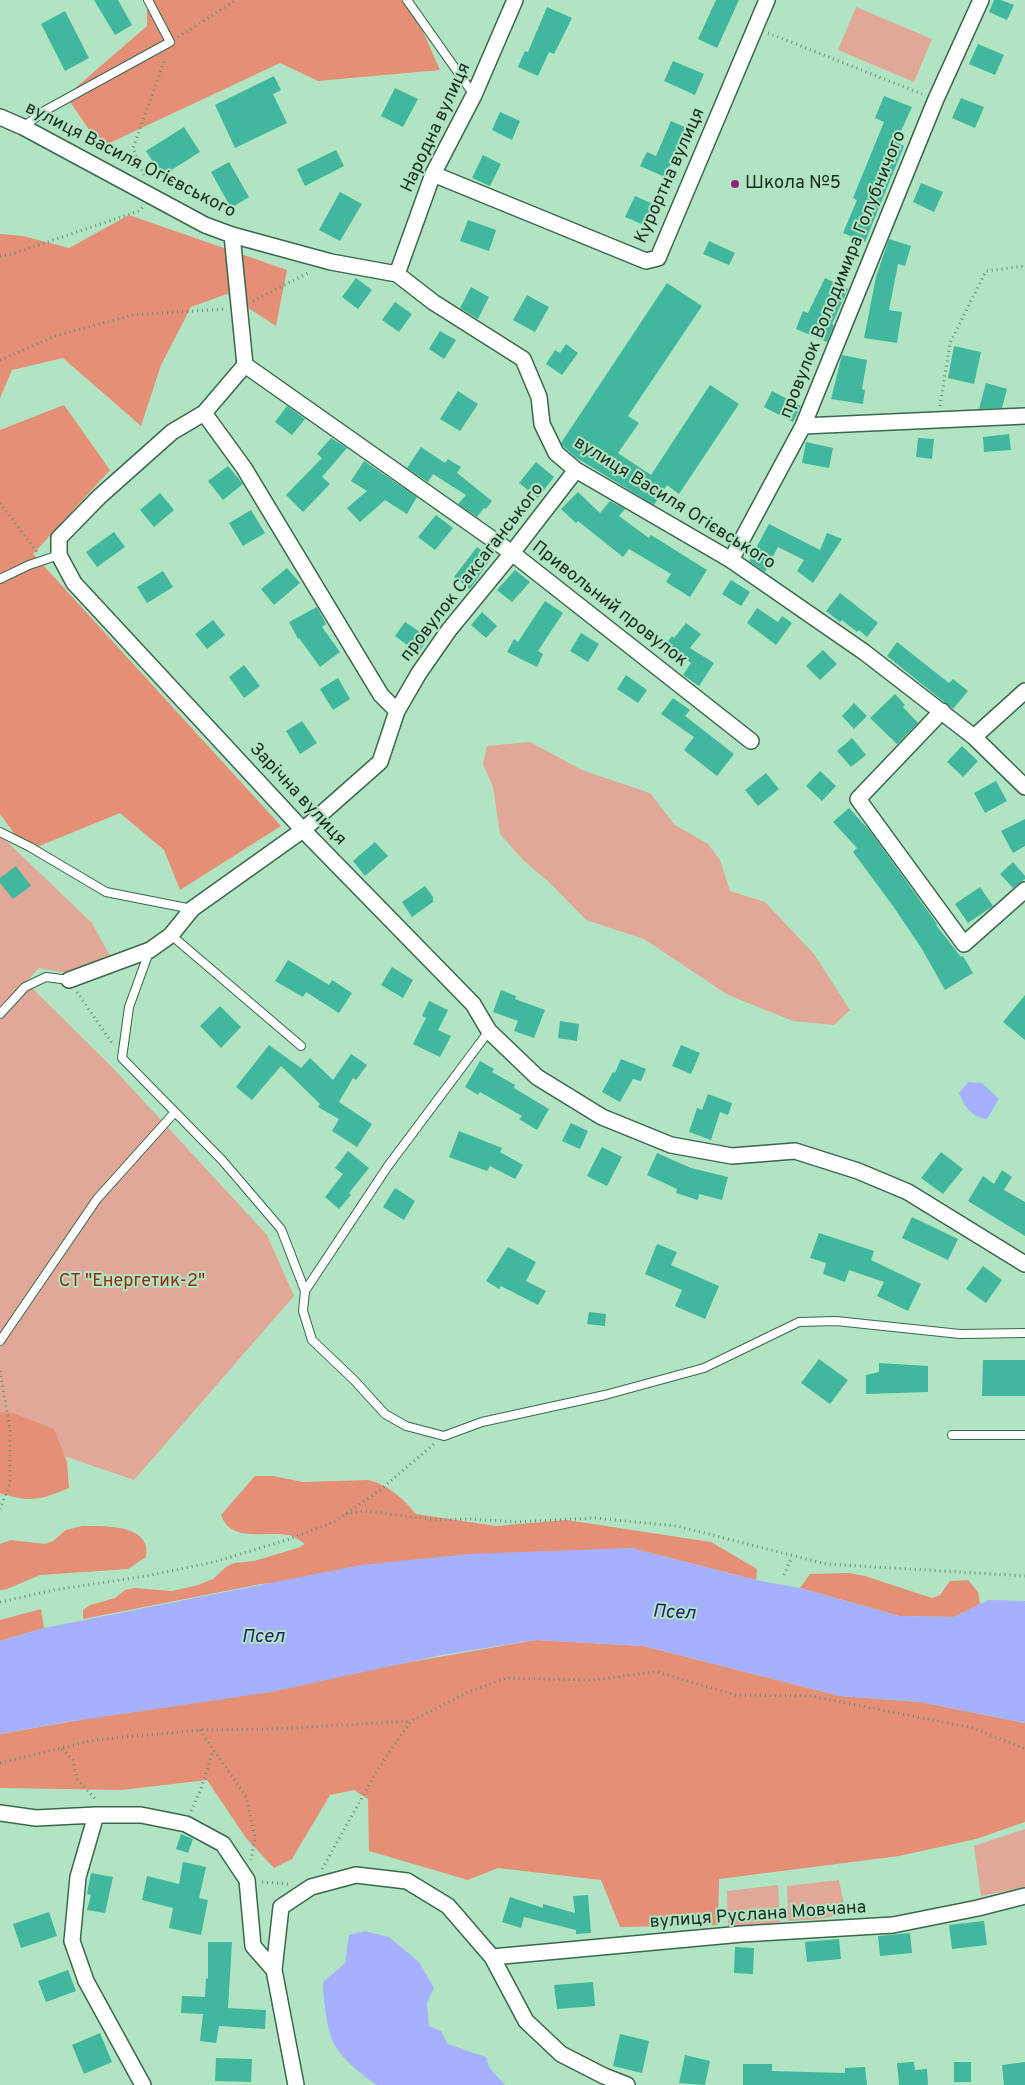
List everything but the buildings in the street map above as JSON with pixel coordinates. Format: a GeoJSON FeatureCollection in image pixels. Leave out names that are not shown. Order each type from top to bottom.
{"type":"FeatureCollection","features":[{"type":"Feature","properties":{"kind":"street","name":"Народна вулиця"},"geometry":{"type":"LineString","coordinates":[[397,274],[433,174],[474,95],[515,0]]}},
{"type":"Feature","properties":{"kind":"street","name":"Курортна вулиця"},"geometry":{"type":"LineString","coordinates":[[433,174],[646,261],[658,258],[767,0]]}},
{"type":"Feature","properties":{"kind":"street","name":"провулок Володимира Голубничого"},"geometry":{"type":"LineString","coordinates":[[731,560],[804,426],[936,99],[981,0]]}},
{"type":"Feature","properties":{"kind":"street","name":"вулиця Василя Огієвського"},"geometry":{"type":"LineString","coordinates":[[0,117],[23,127],[205,225],[232,235],[331,262],[397,274],[433,302],[523,359],[539,397],[542,424],[556,453],[576,470],[731,560],[864,652],[974,737],[1025,788]]}},
{"type":"Feature","properties":{"kind":"street"},"geometry":{"type":"LineString","coordinates":[[59,555],[59,538],[99,497],[172,432],[204,413],[245,364],[232,235]]}},
{"type":"Feature","properties":{"kind":"street","name":"Привольний провулок"},"geometry":{"type":"LineString","coordinates":[[245,364],[512,553],[751,741]]}},
{"type":"Feature","properties":{"kind":"street"},"geometry":{"type":"LineString","coordinates":[[204,413],[244,468],[381,695],[397,711]]}},
{"type":"Feature","properties":{"kind":"street"},"geometry":{"type":"LineString","coordinates":[[804,426],[1025,416]]}},
{"type":"Feature","properties":{"kind":"street","name":"провулок Саксаганського"},"geometry":{"type":"LineString","coordinates":[[69,980],[150,950],[171,935],[192,909],[303,830],[380,762],[397,711],[419,673],[449,630],[576,470]]}},
{"type":"Feature","properties":{"kind":"street","name":"Зарічна вулиця"},"geometry":{"type":"LineString","coordinates":[[59,555],[74,583],[303,830],[473,1004],[489,1031],[537,1076],[602,1117],[671,1145],[732,1156],[795,1151],[858,1171],[908,1192],[1025,1264]]}},
{"type":"Feature","properties":{"kind":"street"},"geometry":{"type":"LineString","coordinates":[[974,737],[1025,691]]}},
{"type":"Feature","properties":{"kind":"street"},"geometry":{"type":"LineString","coordinates":[[942,711],[858,799],[964,944],[1025,890]]}},
{"type":"Feature","properties":{"kind":"street"},"geometry":{"type":"LineString","coordinates":[[0,1813],[36,1818],[141,1815],[186,1824],[223,1844],[247,1880],[253,1946],[274,1970]]}},
{"type":"Feature","properties":{"kind":"street"},"geometry":{"type":"LineString","coordinates":[[96,1815],[78,1877],[72,1941],[86,1981],[143,2085]]}},
{"type":"Feature","properties":{"kind":"street"},"geometry":{"type":"LineString","coordinates":[[296,2085],[274,1970],[281,1907],[311,1886],[356,1875],[407,1881],[448,1906],[492,1957],[526,2021],[562,2054],[604,2076],[627,2085]]}},
{"type":"Feature","properties":{"kind":"street","name":"вулиця Руслана Мовчана"},"geometry":{"type":"LineString","coordinates":[[492,1957],[742,1934],[893,1925],[978,1908],[1025,1896]]}},
{"type":"Feature","properties":{"kind":"lane"},"geometry":{"type":"LineString","coordinates":[[23,127],[46,110],[170,42],[148,0]]}},
{"type":"Feature","properties":{"kind":"lane"},"geometry":{"type":"LineString","coordinates":[[407,0],[474,95]]}},
{"type":"Feature","properties":{"kind":"lane"},"geometry":{"type":"LineString","coordinates":[[0,579],[29,565],[59,555]]}},
{"type":"Feature","properties":{"kind":"lane"},"geometry":{"type":"LineString","coordinates":[[0,832],[30,847],[106,892],[192,909]]}},
{"type":"Feature","properties":{"kind":"lane"},"geometry":{"type":"LineString","coordinates":[[171,935],[301,1046]]}},
{"type":"Feature","properties":{"kind":"lane"},"geometry":{"type":"LineString","coordinates":[[150,950],[129,1007],[122,1058],[222,1160],[281,1229],[305,1291],[303,1311],[312,1340],[354,1380],[385,1414],[406,1426],[444,1436],[482,1422],[605,1395],[704,1368],[799,1322],[836,1321],[960,1334],[1025,1333]]}},
{"type":"Feature","properties":{"kind":"lane"},"geometry":{"type":"LineString","coordinates":[[0,1014],[25,987],[46,977],[69,980]]}},
{"type":"Feature","properties":{"kind":"lane"},"geometry":{"type":"LineString","coordinates":[[305,1291],[388,1166],[489,1031]]}},
{"type":"Feature","properties":{"kind":"lane"},"geometry":{"type":"LineString","coordinates":[[0,1341],[97,1199],[175,1112]]}},
{"type":"Feature","properties":{"kind":"lane"},"geometry":{"type":"LineString","coordinates":[[952,1435],[1025,1434]]}},
{"type":"Feature","properties":{"kind":"path"},"geometry":{"type":"LineString","coordinates":[[0,256],[12,254],[139,211],[153,198],[133,148],[170,42],[236,0]]}},
{"type":"Feature","properties":{"kind":"path"},"geometry":{"type":"LineString","coordinates":[[756,28],[936,99]]}},
{"type":"Feature","properties":{"kind":"path"},"geometry":{"type":"LineString","coordinates":[[0,360],[55,336],[133,314],[240,308],[331,262]]}},
{"type":"Feature","properties":{"kind":"path"},"geometry":{"type":"LineString","coordinates":[[938,420],[950,342],[986,270],[1025,266]]}},
{"type":"Feature","properties":{"kind":"path"},"geometry":{"type":"LineString","coordinates":[[0,503],[39,555],[59,555]]}},
{"type":"Feature","properties":{"kind":"path"},"geometry":{"type":"LineString","coordinates":[[69,980],[122,1058]]}},
{"type":"Feature","properties":{"kind":"path"},"geometry":{"type":"LineString","coordinates":[[0,1371],[10,1428],[10,1483],[0,1509]]}},
{"type":"Feature","properties":{"kind":"path"},"geometry":{"type":"LineString","coordinates":[[0,1602],[214,1562],[290,1539],[336,1521],[380,1490],[444,1436]]}},
{"type":"Feature","properties":{"kind":"path"},"geometry":{"type":"LineString","coordinates":[[346,1514],[363,1511],[438,1520],[472,1519],[517,1522],[595,1518],[677,1526],[826,1564],[1025,1576]]}},
{"type":"Feature","properties":{"kind":"path"},"geometry":{"type":"LineString","coordinates":[[784,1575],[792,1556]]}},
{"type":"Feature","properties":{"kind":"path"},"geometry":{"type":"LineString","coordinates":[[0,1763],[94,1740],[200,1730],[275,1729],[411,1721],[466,1693],[506,1678],[591,1680],[657,1672],[735,1695],[811,1696],[972,1728],[1025,1749]]}},
{"type":"Feature","properties":{"kind":"path"},"geometry":{"type":"LineString","coordinates":[[200,1730],[246,1798],[255,1837],[247,1880],[311,1886],[378,1770],[411,1721]]}},
{"type":"Feature","properties":{"kind":"path"},"geometry":{"type":"LineString","coordinates":[[61,1748],[72,1760],[77,1779],[96,1798],[96,1815]]}},
{"type":"Feature","properties":{"kind":"path"},"geometry":{"type":"LineString","coordinates":[[186,1824],[201,1789],[213,1750]]}},
{"type":"Feature","properties":{"kind":"green space"},"geometry":{"type":"Polygon","coordinates":[[[856,7],[932,39],[914,82],[838,50],[856,7]]]}},
{"type":"Feature","properties":{"kind":"green space"},"geometry":{"type":"Polygon","coordinates":[[[530,742],[582,770],[650,793],[675,825],[708,844],[720,860],[730,891],[765,902],[814,954],[850,1010],[834,1025],[793,1021],[728,995],[644,939],[586,920],[550,883],[523,860],[500,834],[493,787],[483,764],[487,746],[530,742]]]}},
{"type":"Feature","properties":{"kind":"green space","name":"СТ \"Енергетик-2\""},"geometry":{"type":"Polygon","coordinates":[[[0,835],[92,923],[110,956],[66,973],[39,968],[26,982],[113,1068],[267,1235],[294,1296],[134,1480],[0,1434],[0,835]]]}},
{"type":"Feature","properties":{"kind":"green space"},"geometry":{"type":"Polygon","coordinates":[[[1025,1829],[1025,1887],[981,1896],[974,1846],[1025,1829]]]}},
{"type":"Feature","properties":{"kind":"green space"},"geometry":{"type":"Polygon","coordinates":[[[839,1880],[846,1914],[820,1919],[788,1921],[787,1886],[839,1880]]]}},
{"type":"Feature","properties":{"kind":"green space"},"geometry":{"type":"Polygon","coordinates":[[[778,1885],[780,1924],[728,1927],[727,1891],[778,1885]]]}},
{"type":"Feature","properties":{"kind":"shaded area"},"geometry":{"type":"Polygon","coordinates":[[[147,0],[409,0],[440,70],[318,81],[280,63],[101,147],[66,96],[147,26],[147,0]]]}},
{"type":"Feature","properties":{"kind":"shaded area"},"geometry":{"type":"Polygon","coordinates":[[[129,215],[287,270],[276,326],[227,294],[191,307],[161,365],[141,426],[63,358],[12,370],[0,398],[0,234],[23,236],[69,248],[129,215]]]}},
{"type":"Feature","properties":{"kind":"shaded area"},"geometry":{"type":"Polygon","coordinates":[[[64,405],[110,470],[33,554],[281,826],[180,890],[164,850],[120,813],[27,851],[0,814],[0,430],[64,405]]]}},
{"type":"Feature","properties":{"kind":"shaded area"},"geometry":{"type":"Polygon","coordinates":[[[0,1412],[13,1413],[54,1429],[67,1462],[69,1488],[35,1499],[20,1498],[0,1493],[0,1412]]]}},
{"type":"Feature","properties":{"kind":"shaded area"},"geometry":{"type":"Polygon","coordinates":[[[255,1476],[273,1476],[303,1482],[368,1480],[382,1485],[395,1493],[416,1514],[496,1526],[566,1520],[711,1542],[757,1569],[756,1580],[631,1548],[261,1584],[83,1619],[83,1610],[90,1605],[115,1598],[125,1590],[135,1588],[172,1591],[198,1585],[213,1579],[226,1567],[234,1563],[254,1561],[298,1548],[305,1544],[295,1537],[288,1535],[241,1533],[226,1524],[221,1515],[255,1476]]]}},
{"type":"Feature","properties":{"kind":"shaded area"},"geometry":{"type":"Polygon","coordinates":[[[82,1526],[114,1527],[134,1533],[142,1538],[146,1546],[146,1557],[128,1569],[40,1575],[7,1589],[0,1590],[0,1544],[11,1540],[45,1544],[53,1541],[66,1530],[82,1526]]]}},
{"type":"Feature","properties":{"kind":"shaded area"},"geometry":{"type":"Polygon","coordinates":[[[849,1573],[865,1576],[932,1598],[940,1595],[950,1581],[968,1580],[978,1592],[980,1604],[954,1617],[899,1616],[800,1588],[810,1574],[849,1573]]]}},
{"type":"Feature","properties":{"kind":"shaded area"},"geometry":{"type":"Polygon","coordinates":[[[41,1609],[44,1628],[0,1641],[0,1620],[41,1609]]]}},
{"type":"Feature","properties":{"kind":"shaded area"},"geometry":{"type":"Polygon","coordinates":[[[536,1640],[644,1646],[840,1696],[921,1702],[1025,1723],[1025,1822],[976,1839],[899,1856],[719,1879],[718,1925],[620,1927],[601,1880],[498,1868],[468,1880],[369,1851],[368,1799],[354,1790],[330,1795],[292,1859],[274,1868],[246,1838],[207,1780],[121,1790],[0,1788],[0,1734],[536,1640]]]}},
{"type":"Feature","properties":{"kind":"water"},"geometry":{"type":"Polygon","coordinates":[[[968,1082],[982,1083],[999,1099],[987,1119],[973,1114],[963,1102],[959,1093],[968,1082]]]}},
{"type":"Feature","properties":{"kind":"water","name":"Псел"},"geometry":{"type":"Polygon","coordinates":[[[631,1548],[756,1580],[800,1588],[899,1616],[954,1617],[988,1600],[1025,1601],[1025,1723],[921,1702],[840,1696],[644,1646],[536,1640],[442,1655],[271,1692],[61,1723],[0,1734],[0,1641],[44,1628],[361,1565],[469,1554],[631,1548]]]}},
{"type":"Feature","properties":{"kind":"water"},"geometry":{"type":"Polygon","coordinates":[[[365,1931],[389,1937],[419,1962],[434,1988],[427,2003],[429,2026],[441,2031],[448,2044],[486,2057],[489,2067],[505,2085],[377,2085],[347,2061],[334,2044],[329,2031],[323,1982],[345,1963],[349,1935],[365,1931]]]}},
{"type":"Feature","properties":{"kind":"place","name":"Школа №5"},"geometry":{"type":"Point","coordinates":[735,184]}}]}
